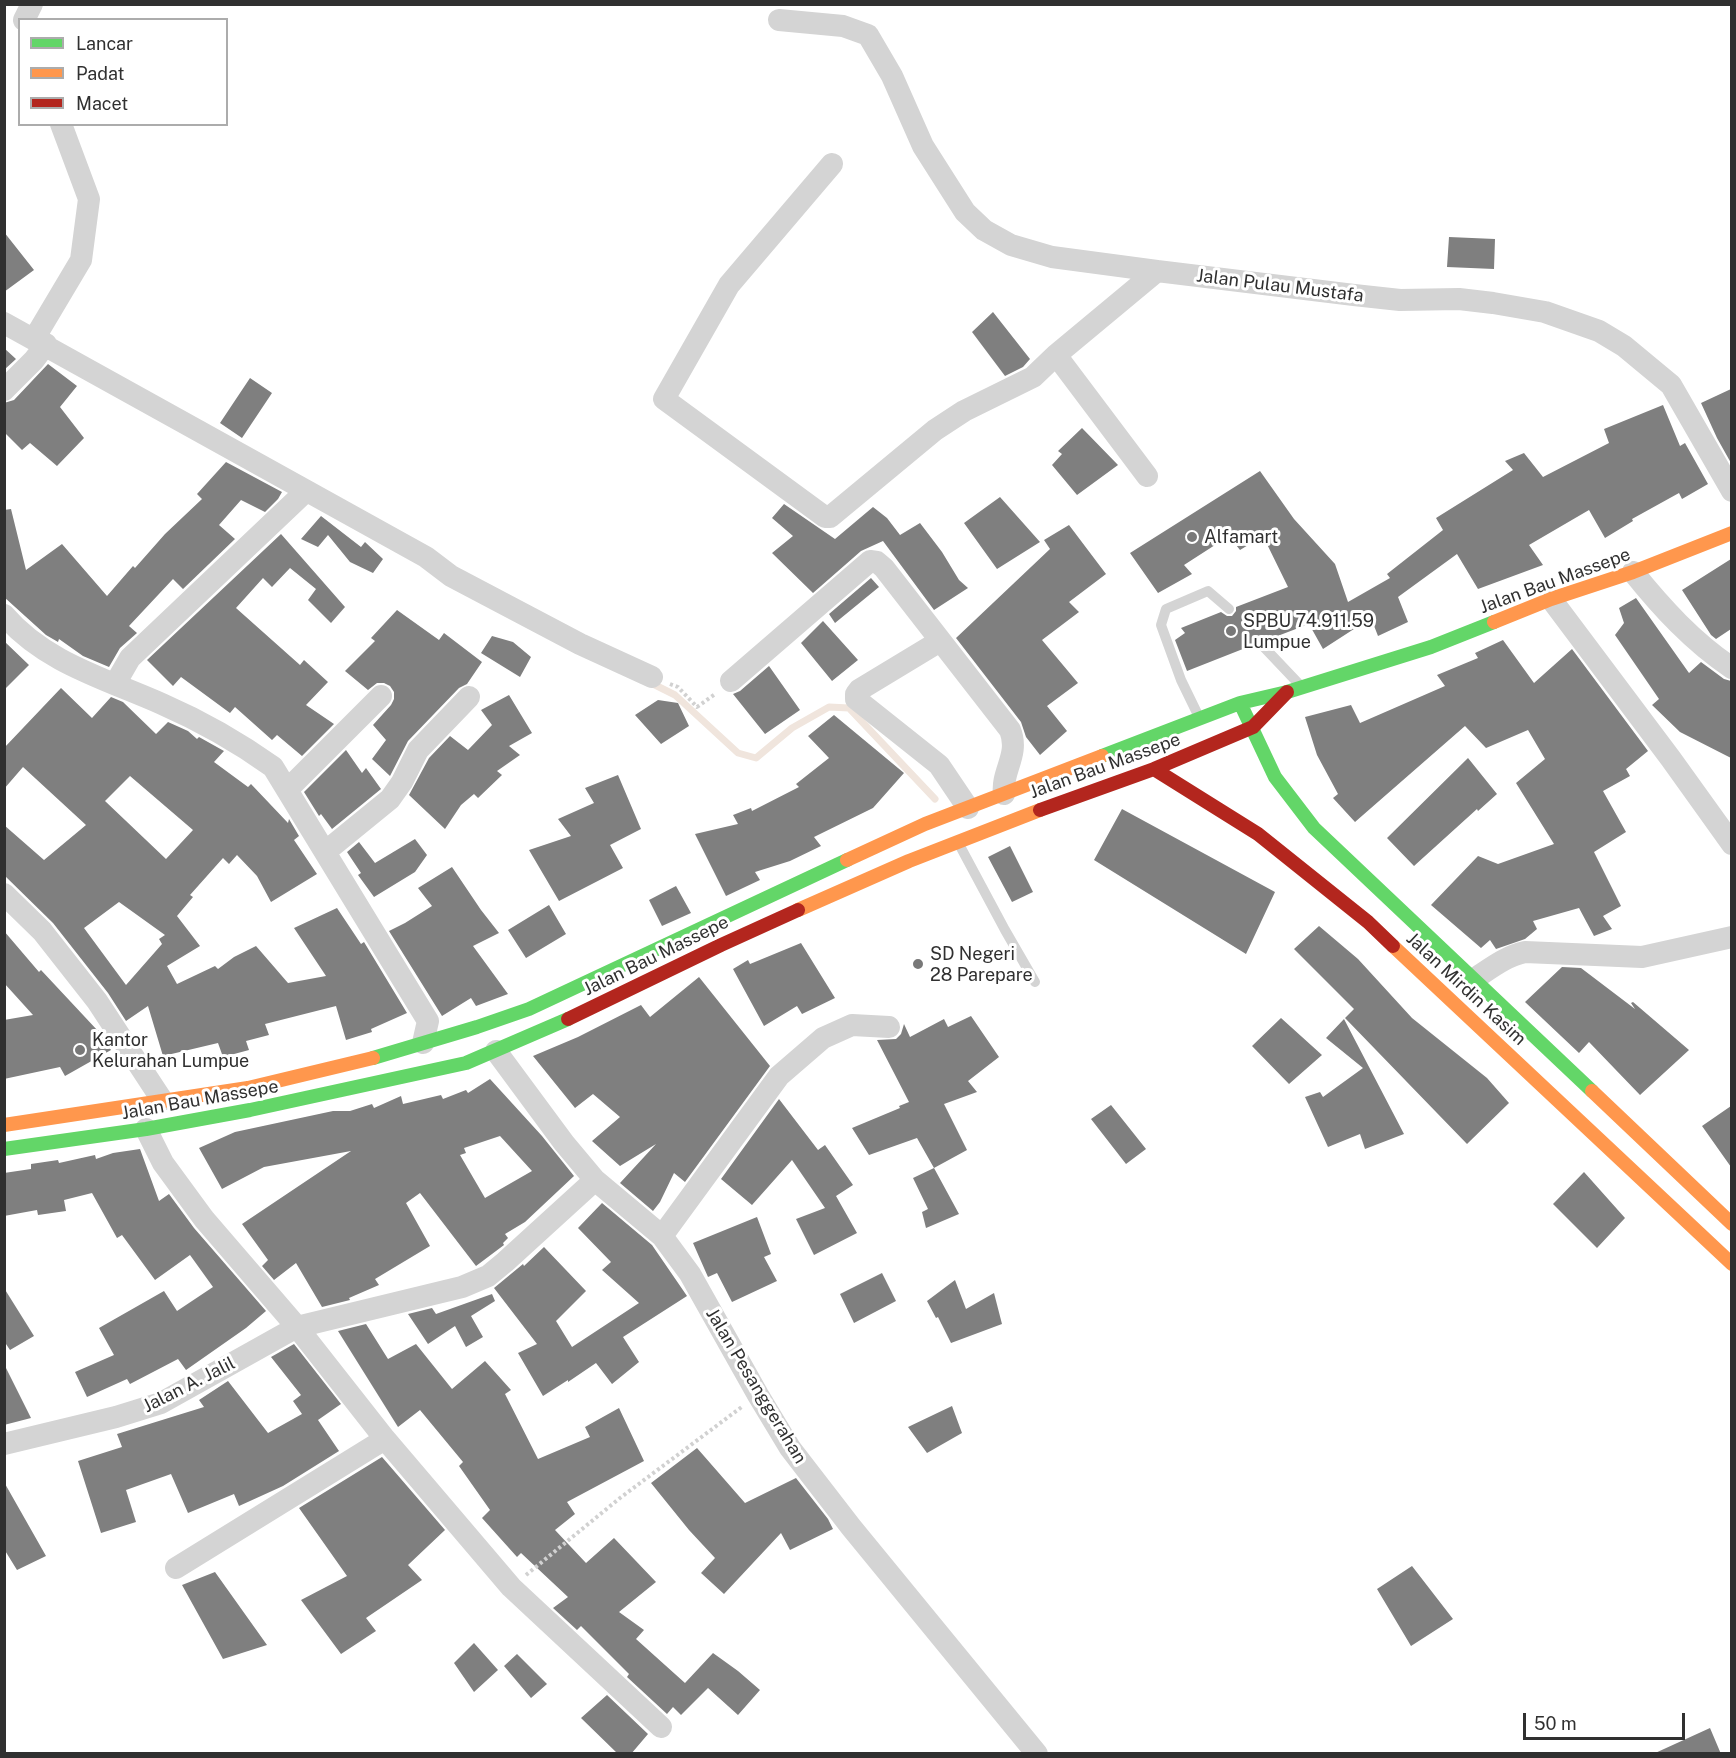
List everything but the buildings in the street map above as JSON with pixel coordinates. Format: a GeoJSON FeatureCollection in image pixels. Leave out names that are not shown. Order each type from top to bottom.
{"type":"FeatureCollection","features":[{"type":"Feature","properties":{"kind":"highway","name":"Jalan Bau Massepe"},"geometry":{"type":"LineString","coordinates":[[4,1125],[185,1098],[316,1073],[476,1029],[529,1009],[925,824],[1240,703],[1287,692],[1431,647],[1551,599],[1633,572],[1731,533]]}},
{"type":"Feature","properties":{"kind":"highway","name":"Jalan Bau Massepe"},"geometry":{"type":"LineString","coordinates":[[4,1149],[146,1129],[314,1097],[466,1063],[537,1034],[721,945],[957,841],[1154,769],[1253,727],[1287,692]]}},
{"type":"Feature","properties":{"kind":"highway","name":"Jalan Mirdin Kasim"},"geometry":{"type":"LineString","coordinates":[[1240,703],[1275,777],[1314,828],[1731,1224]]}},
{"type":"Feature","properties":{"kind":"highway","name":"Jalan Mirdin Kasim"},"geometry":{"type":"LineString","coordinates":[[1154,769],[1258,834],[1368,922],[1731,1264]]}},
{"type":"Feature","properties":{"kind":"street"},"geometry":{"type":"LineString","coordinates":[[25,18],[33,4]]}},
{"type":"Feature","properties":{"kind":"street","name":"Jalan Pulau Mustafa"},"geometry":{"type":"LineString","coordinates":[[779,20],[843,26],[868,35],[892,76],[922,146],[965,212],[984,230],[1011,245],[1052,257],[1157,271],[1365,297],[1400,300],[1459,299],[1545,312],[1599,331],[1624,346],[1671,385],[1731,491]]}},
{"type":"Feature","properties":{"kind":"street"},"geometry":{"type":"LineString","coordinates":[[4,390],[39,348],[81,260],[89,199],[61,126]]}},
{"type":"Feature","properties":{"kind":"street"},"geometry":{"type":"LineString","coordinates":[[832,164],[729,285],[664,399],[825,517],[830,517],[935,430],[964,411],[1033,377],[1157,271]]}},
{"type":"Feature","properties":{"kind":"street"},"geometry":{"type":"LineString","coordinates":[[4,323],[39,348],[301,495],[426,557],[451,576],[580,644],[652,677]]}},
{"type":"Feature","properties":{"kind":"street"},"geometry":{"type":"LineString","coordinates":[[1056,355],[1147,476]]}},
{"type":"Feature","properties":{"kind":"street"},"geometry":{"type":"LineString","coordinates":[[115,684],[130,658],[301,495]]}},
{"type":"Feature","properties":{"kind":"street"},"geometry":{"type":"LineString","coordinates":[[731,681],[870,561],[877,562],[1010,730],[1012,762],[1003,783],[1004,794]]}},
{"type":"Feature","properties":{"kind":"street"},"geometry":{"type":"LineString","coordinates":[[1633,572],[1684,630],[1731,668]]}},
{"type":"Feature","properties":{"kind":"street"},"geometry":{"type":"LineString","coordinates":[[1551,599],[1671,759],[1731,844]]}},
{"type":"Feature","properties":{"kind":"street"},"geometry":{"type":"LineString","coordinates":[[4,615],[19,632],[50,655],[164,705],[242,745],[273,767],[428,1021],[423,1043]]}},
{"type":"Feature","properties":{"kind":"street"},"geometry":{"type":"LineString","coordinates":[[940,641],[859,690],[856,699],[939,765],[968,808]]}},
{"type":"Feature","properties":{"kind":"street"},"geometry":{"type":"LineString","coordinates":[[288,789],[381,696]]}},
{"type":"Feature","properties":{"kind":"street"},"geometry":{"type":"LineString","coordinates":[[325,852],[390,799],[402,782],[418,750],[469,697]]}},
{"type":"Feature","properties":{"kind":"street"},"geometry":{"type":"LineString","coordinates":[[4,894],[42,931],[97,1001],[162,1100]]}},
{"type":"Feature","properties":{"kind":"street"},"geometry":{"type":"LineString","coordinates":[[1474,979],[1514,954],[1525,952],[1642,957],[1731,937]]}},
{"type":"Feature","properties":{"kind":"street"},"geometry":{"type":"LineString","coordinates":[[662,1236],[779,1076],[832,1033],[852,1025],[889,1027]]}},
{"type":"Feature","properties":{"kind":"street","name":"Jalan Pesanggerahan"},"geometry":{"type":"LineString","coordinates":[[496,1051],[564,1143],[595,1180],[662,1236],[690,1274],[790,1448],[851,1527],[1037,1754]]}},
{"type":"Feature","properties":{"kind":"street"},"geometry":{"type":"LineString","coordinates":[[146,1129],[163,1163],[181,1190],[511,1587],[661,1727]]}},
{"type":"Feature","properties":{"kind":"street","name":"Jalan A. Jalil"},"geometry":{"type":"LineString","coordinates":[[4,1444],[116,1417],[161,1403],[297,1327],[436,1294],[462,1287],[488,1276],[595,1180]]}},
{"type":"Feature","properties":{"kind":"street"},"geometry":{"type":"LineString","coordinates":[[176,1568],[386,1439]]}},
{"type":"Feature","properties":{"kind":"lane"},"geometry":{"type":"LineString","coordinates":[[1200,718],[1181,680],[1161,625],[1166,609],[1208,591],[1229,609]]}},
{"type":"Feature","properties":{"kind":"lane"},"geometry":{"type":"LineString","coordinates":[[1260,643],[1303,687]]}},
{"type":"Feature","properties":{"kind":"lane"},"geometry":{"type":"LineString","coordinates":[[957,841],[1035,982]]}},
{"type":"Feature","properties":{"kind":"path"},"geometry":{"type":"LineString","coordinates":[[652,677],[678,687],[697,707],[731,681]]}},
{"type":"Feature","properties":{"kind":"path"},"geometry":{"type":"LineString","coordinates":[[511,1587],[620,1498],[758,1395]]}},
{"type":"Feature","properties":{"kind":"waterway"},"geometry":{"type":"LineString","coordinates":[[651,683],[675,695],[738,753],[756,758],[792,728],[829,707],[849,708],[935,799]]}},
{"type":"Feature","properties":{"kind":"traffic: fast"},"geometry":{"type":"LineString","coordinates":[[1102,756],[1240,703],[1287,692],[1431,647],[1494,622]]}},
{"type":"Feature","properties":{"kind":"traffic: fast"},"geometry":{"type":"LineString","coordinates":[[1242,707],[1275,777],[1314,828],[1592,1091]]}},
{"type":"Feature","properties":{"kind":"traffic: fast"},"geometry":{"type":"LineString","coordinates":[[373,1058],[529,1009],[847,860]]}},
{"type":"Feature","properties":{"kind":"traffic: fast"},"geometry":{"type":"LineString","coordinates":[[4,1149],[146,1129],[250,1110],[466,1063],[568,1019]]}},
{"type":"Feature","properties":{"kind":"traffic: slow"},"geometry":{"type":"LineString","coordinates":[[1494,622],[1551,599],[1633,572],[1732,533]]}},
{"type":"Feature","properties":{"kind":"traffic: slow"},"geometry":{"type":"LineString","coordinates":[[847,860],[925,824],[1102,756]]}},
{"type":"Feature","properties":{"kind":"traffic: slow"},"geometry":{"type":"LineString","coordinates":[[798,910],[909,861],[1040,810]]}},
{"type":"Feature","properties":{"kind":"traffic: slow"},"geometry":{"type":"LineString","coordinates":[[1393,946],[1732,1264]]}},
{"type":"Feature","properties":{"kind":"traffic: slow"},"geometry":{"type":"LineString","coordinates":[[4,1125],[248,1088],[373,1058]]}},
{"type":"Feature","properties":{"kind":"traffic: slow"},"geometry":{"type":"LineString","coordinates":[[1592,1091],[1732,1224]]}},
{"type":"Feature","properties":{"kind":"traffic: jam"},"geometry":{"type":"LineString","coordinates":[[1040,810],[1154,769],[1253,727],[1287,692]]}},
{"type":"Feature","properties":{"kind":"traffic: jam"},"geometry":{"type":"LineString","coordinates":[[1154,769],[1258,834],[1368,922],[1393,946]]}},
{"type":"Feature","properties":{"kind":"traffic: jam"},"geometry":{"type":"LineString","coordinates":[[568,1019],[798,910]]}},
{"type":"Feature","properties":{"kind":"place","name":"Alfamart"},"geometry":{"type":"Point","coordinates":[1192,537]}},
{"type":"Feature","properties":{"kind":"place","name":"SPBU 74.911.59 Lumpue"},"geometry":{"type":"Point","coordinates":[1231,631]}},
{"type":"Feature","properties":{"kind":"place","name":"SD Negeri 28 Parepare"},"geometry":{"type":"Point","coordinates":[918,964]}},
{"type":"Feature","properties":{"kind":"place","name":"Kantor Kelurahan Lumpue"},"geometry":{"type":"Point","coordinates":[80,1050]}}]}
